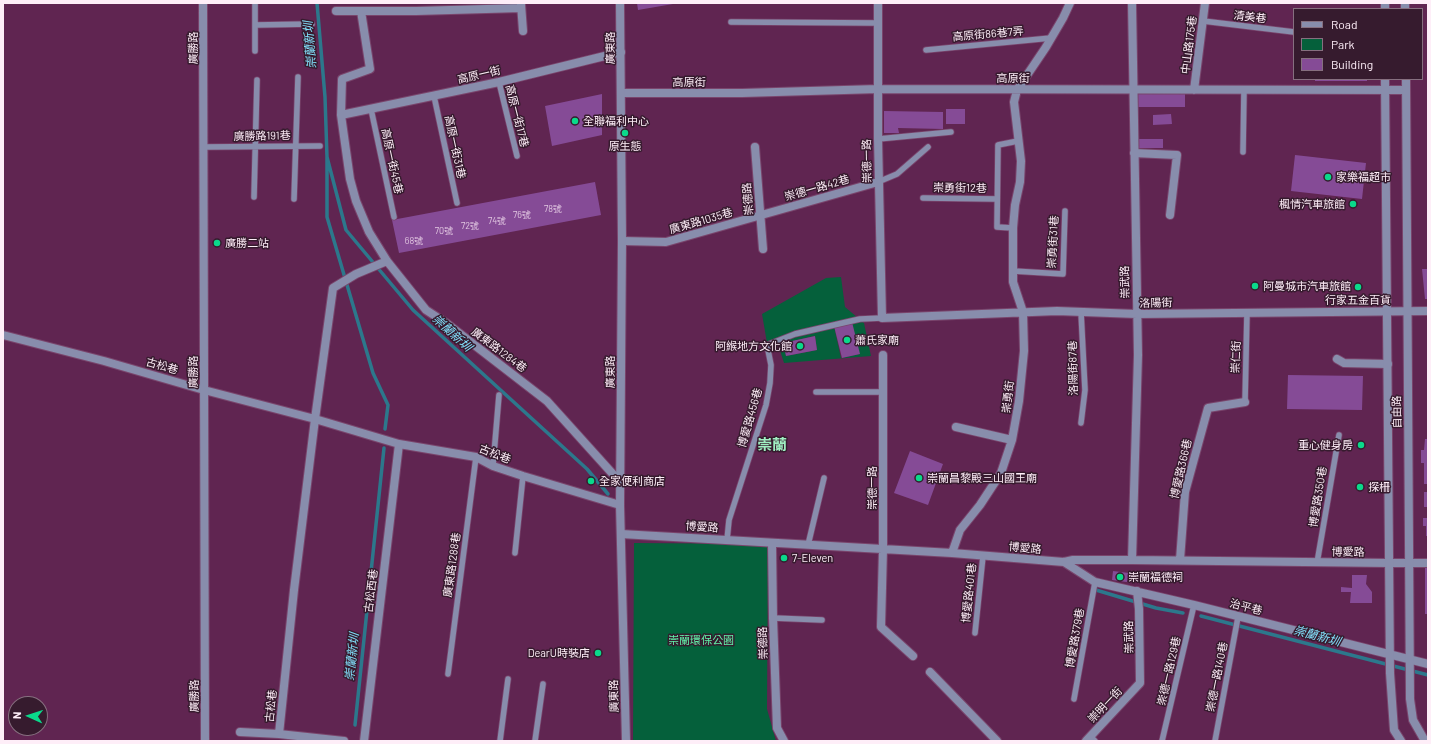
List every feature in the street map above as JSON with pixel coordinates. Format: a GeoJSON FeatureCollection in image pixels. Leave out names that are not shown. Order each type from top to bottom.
{"type":"FeatureCollection","features":[{"type":"Feature","properties":{"kind":"street","name":"廣勝路"},"geometry":{"type":"LineString","coordinates":[[203,3],[205,741]]}},
{"type":"Feature","properties":{"kind":"street","name":"廣東路"},"geometry":{"type":"LineString","coordinates":[[620,3],[622,241],[620,505],[626,741]]}},
{"type":"Feature","properties":{"kind":"street","name":"崇德一路"},"geometry":{"type":"LineString","coordinates":[[878,3],[878,182],[882,318]]}},
{"type":"Feature","properties":{"kind":"street"},"geometry":{"type":"LineString","coordinates":[[1017,90],[1051,38],[1070,3]]}},
{"type":"Feature","properties":{"kind":"street","name":"崇武路"},"geometry":{"type":"LineString","coordinates":[[1132,3],[1138,355],[1132,560]]}},
{"type":"Feature","properties":{"kind":"street","name":"中山路175巷"},"geometry":{"type":"LineString","coordinates":[[1194,90],[1205,3]]}},
{"type":"Feature","properties":{"kind":"street"},"geometry":{"type":"LineString","coordinates":[[336,11],[361,11],[416,7],[521,6],[523,31]]}},
{"type":"Feature","properties":{"kind":"street","name":"廣東路1284巷"},"geometry":{"type":"LineString","coordinates":[[361,11],[370,69],[342,79],[341,115],[350,179],[356,201],[369,232],[387,261],[426,310],[446,323],[547,401],[620,482]]}},
{"type":"Feature","properties":{"kind":"street","name":"高原一街"},"geometry":{"type":"LineString","coordinates":[[341,115],[498,82],[621,52]]}},
{"type":"Feature","properties":{"kind":"street","name":"自由路"},"geometry":{"type":"LineString","coordinates":[[1386,80],[1390,673],[1394,730],[1402,741]]}},
{"type":"Feature","properties":{"kind":"street","name":"自由路"},"geometry":{"type":"LineString","coordinates":[[1406,80],[1411,663],[1410,699],[1413,720],[1425,741]]}},
{"type":"Feature","properties":{"kind":"street","name":"高原街"},"geometry":{"type":"LineString","coordinates":[[621,93],[742,93],[878,89],[1406,90]]}},
{"type":"Feature","properties":{"kind":"street","name":"崇勇街"},"geometry":{"type":"LineString","coordinates":[[952,553],[960,530],[980,505],[1001,472],[1012,440],[1019,401],[1024,351],[1023,312],[1013,282],[1013,228],[1015,205],[1020,182],[1021,161],[1014,102],[1017,90]]}},
{"type":"Feature","properties":{"kind":"street","name":"崇德路"},"geometry":{"type":"LineString","coordinates":[[755,147],[763,249]]}},
{"type":"Feature","properties":{"kind":"street"},"geometry":{"type":"LineString","coordinates":[[1134,153],[1177,155],[1170,215]]}},
{"type":"Feature","properties":{"kind":"street","name":"崇德一路42巷"},"geometry":{"type":"LineString","coordinates":[[761,215],[878,182]]}},
{"type":"Feature","properties":{"kind":"street","name":"廣東路1035巷"},"geometry":{"type":"LineString","coordinates":[[622,241],[666,242],[761,215]]}},
{"type":"Feature","properties":{"kind":"street","name":"古松巷"},"geometry":{"type":"LineString","coordinates":[[279,734],[294,590],[333,288],[368,268],[387,261]]}},
{"type":"Feature","properties":{"kind":"street","name":"洛陽街"},"geometry":{"type":"LineString","coordinates":[[882,318],[1023,312],[1137,314],[1428,311]]}},
{"type":"Feature","properties":{"kind":"street","name":"古松巷"},"geometry":{"type":"LineString","coordinates":[[3,335],[315,419],[399,444],[476,458],[492,466],[620,505]]}},
{"type":"Feature","properties":{"kind":"street","name":"崇德一路"},"geometry":{"type":"LineString","coordinates":[[883,355],[883,549],[881,628],[913,656]]}},
{"type":"Feature","properties":{"kind":"street"},"geometry":{"type":"LineString","coordinates":[[1337,359],[1344,363],[1388,364]]}},
{"type":"Feature","properties":{"kind":"street","name":"博愛路366巷"},"geometry":{"type":"LineString","coordinates":[[1180,560],[1185,492],[1208,408],[1244,402]]}},
{"type":"Feature","properties":{"kind":"street"},"geometry":{"type":"LineString","coordinates":[[956,427],[1012,440]]}},
{"type":"Feature","properties":{"kind":"street","name":"古松西巷"},"geometry":{"type":"LineString","coordinates":[[364,741],[399,444]]}},
{"type":"Feature","properties":{"kind":"street","name":"博愛路"},"geometry":{"type":"LineString","coordinates":[[621,534],[952,553],[1064,562],[1073,560],[1180,560],[1428,563]]}},
{"type":"Feature","properties":{"kind":"street","name":"崇德路"},"geometry":{"type":"LineString","coordinates":[[772,543],[777,728],[784,741]]}},
{"type":"Feature","properties":{"kind":"street","name":"治平巷"},"geometry":{"type":"LineString","coordinates":[[1064,562],[1095,582],[1138,594],[1194,605],[1411,663],[1428,664]]}},
{"type":"Feature","properties":{"kind":"street","name":"崇武路"},"geometry":{"type":"LineString","coordinates":[[1138,594],[1140,609],[1140,683]]}},
{"type":"Feature","properties":{"kind":"street"},"geometry":{"type":"LineString","coordinates":[[930,672],[997,741]]}},
{"type":"Feature","properties":{"kind":"street","name":"崇明一街"},"geometry":{"type":"LineString","coordinates":[[1091,740],[1140,683]]}},
{"type":"Feature","properties":{"kind":"street"},"geometry":{"type":"LineString","coordinates":[[240,732],[279,734],[344,741]]}},
{"type":"Feature","properties":{"kind":"lane"},"geometry":{"type":"LineString","coordinates":[[255,3],[256,51]]}},
{"type":"Feature","properties":{"kind":"lane","name":"清美巷"},"geometry":{"type":"LineString","coordinates":[[1203,21],[1293,32]]}},
{"type":"Feature","properties":{"kind":"lane"},"geometry":{"type":"LineString","coordinates":[[731,22],[878,23]]}},
{"type":"Feature","properties":{"kind":"lane"},"geometry":{"type":"LineString","coordinates":[[255,25],[312,24]]}},
{"type":"Feature","properties":{"kind":"lane","name":"高原街86巷7弄"},"geometry":{"type":"LineString","coordinates":[[926,50],[1051,38]]}},
{"type":"Feature","properties":{"kind":"lane"},"geometry":{"type":"LineString","coordinates":[[294,199],[298,77]]}},
{"type":"Feature","properties":{"kind":"lane"},"geometry":{"type":"LineString","coordinates":[[254,197],[257,80]]}},
{"type":"Feature","properties":{"kind":"lane","name":"高原一街17巷"},"geometry":{"type":"LineString","coordinates":[[498,82],[517,156]]}},
{"type":"Feature","properties":{"kind":"lane"},"geometry":{"type":"LineString","coordinates":[[1243,152],[1244,90]]}},
{"type":"Feature","properties":{"kind":"lane","name":"高原一街31巷"},"geometry":{"type":"LineString","coordinates":[[434,96],[457,203]]}},
{"type":"Feature","properties":{"kind":"lane","name":"高原一街45巷"},"geometry":{"type":"LineString","coordinates":[[371,109],[394,217]]}},
{"type":"Feature","properties":{"kind":"lane"},"geometry":{"type":"LineString","coordinates":[[878,139],[951,132]]}},
{"type":"Feature","properties":{"kind":"lane"},"geometry":{"type":"LineString","coordinates":[[1013,228],[997,227],[998,145],[1018,141]]}},
{"type":"Feature","properties":{"kind":"lane","name":"廣勝路191巷"},"geometry":{"type":"LineString","coordinates":[[204,147],[320,146]]}},
{"type":"Feature","properties":{"kind":"lane"},"geometry":{"type":"LineString","coordinates":[[878,182],[897,174],[928,147]]}},
{"type":"Feature","properties":{"kind":"lane","name":"崇勇街12巷"},"geometry":{"type":"LineString","coordinates":[[923,198],[997,199]]}},
{"type":"Feature","properties":{"kind":"lane","name":"崇勇街31巷"},"geometry":{"type":"LineString","coordinates":[[1013,271],[1063,274],[1065,211]]}},
{"type":"Feature","properties":{"kind":"lane","name":"洛陽街87巷"},"geometry":{"type":"LineString","coordinates":[[1081,312],[1085,390],[1081,423]]}},
{"type":"Feature","properties":{"kind":"lane","name":"崇仁街"},"geometry":{"type":"LineString","coordinates":[[1244,402],[1247,313]]}},
{"type":"Feature","properties":{"kind":"lane","name":"博愛路456巷"},"geometry":{"type":"LineString","coordinates":[[727,540],[729,520],[766,405],[770,383],[771,365],[766,345],[795,334],[860,319],[882,318]]}},
{"type":"Feature","properties":{"kind":"lane"},"geometry":{"type":"LineString","coordinates":[[816,392],[882,392]]}},
{"type":"Feature","properties":{"kind":"lane"},"geometry":{"type":"LineString","coordinates":[[492,466],[499,395]]}},
{"type":"Feature","properties":{"kind":"lane","name":"博愛路350巷"},"geometry":{"type":"LineString","coordinates":[[1317,562],[1339,435]]}},
{"type":"Feature","properties":{"kind":"lane","name":"廣東路1288巷"},"geometry":{"type":"LineString","coordinates":[[448,674],[476,458]]}},
{"type":"Feature","properties":{"kind":"lane"},"geometry":{"type":"LineString","coordinates":[[515,553],[523,476]]}},
{"type":"Feature","properties":{"kind":"lane"},"geometry":{"type":"LineString","coordinates":[[808,544],[824,478]]}},
{"type":"Feature","properties":{"kind":"lane","name":"博愛路401巷"},"geometry":{"type":"LineString","coordinates":[[975,633],[983,556]]}},
{"type":"Feature","properties":{"kind":"lane","name":"博愛路379巷"},"geometry":{"type":"LineString","coordinates":[[1074,699],[1095,582]]}},
{"type":"Feature","properties":{"kind":"lane","name":"崇德一路129巷"},"geometry":{"type":"LineString","coordinates":[[1162,741],[1194,605]]}},
{"type":"Feature","properties":{"kind":"lane"},"geometry":{"type":"LineString","coordinates":[[773,618],[822,620]]}},
{"type":"Feature","properties":{"kind":"lane","name":"崇德一路140巷"},"geometry":{"type":"LineString","coordinates":[[1215,741],[1238,618]]}},
{"type":"Feature","properties":{"kind":"lane"},"geometry":{"type":"LineString","coordinates":[[500,741],[508,679]]}},
{"type":"Feature","properties":{"kind":"lane"},"geometry":{"type":"LineString","coordinates":[[535,741],[543,684]]}},
{"type":"Feature","properties":{"kind":"green space"},"geometry":{"type":"Polygon","coordinates":[[[841,277],[845,307],[864,323],[871,356],[784,363],[778,344],[767,343],[762,314],[826,278],[841,277]],[[834,326],[841,358],[860,354],[834,326]],[[815,336],[784,343],[786,356],[817,350],[815,336]]]}},
{"type":"Feature","properties":{"kind":"green space","name":"崇蘭環保公園"},"geometry":{"type":"Polygon","coordinates":[[[634,543],[768,544],[767,709],[776,741],[633,741],[634,543]]]}},
{"type":"Feature","properties":{"kind":"building"},"geometry":{"type":"Polygon","coordinates":[[[637,3],[673,3],[673,4],[638,10],[637,3]]]}},
{"type":"Feature","properties":{"kind":"building"},"geometry":{"type":"Polygon","coordinates":[[[1315,80],[1367,80],[1367,81],[1315,80]]]}},
{"type":"Feature","properties":{"kind":"building"},"geometry":{"type":"Polygon","coordinates":[[[1137,92],[1185,92],[1185,107],[1137,107],[1137,92]]]}},
{"type":"Feature","properties":{"kind":"building","name":"全聯福利中心"},"geometry":{"type":"Polygon","coordinates":[[[602,94],[602,135],[552,146],[545,106],[602,94]]]}},
{"type":"Feature","properties":{"kind":"building"},"geometry":{"type":"Polygon","coordinates":[[[946,109],[965,109],[965,124],[946,124],[946,109]]]}},
{"type":"Feature","properties":{"kind":"building"},"geometry":{"type":"Polygon","coordinates":[[[884,111],[943,112],[943,129],[898,128],[899,133],[884,133],[884,111]]]}},
{"type":"Feature","properties":{"kind":"building"},"geometry":{"type":"Polygon","coordinates":[[[1171,114],[1172,124],[1153,125],[1153,115],[1171,114]]]}},
{"type":"Feature","properties":{"kind":"building"},"geometry":{"type":"Polygon","coordinates":[[[1137,139],[1163,139],[1163,148],[1137,148],[1137,139]]]}},
{"type":"Feature","properties":{"kind":"building","name":"家樂福超市"},"geometry":{"type":"Polygon","coordinates":[[[1295,155],[1366,163],[1362,199],[1291,191],[1295,155]]]}},
{"type":"Feature","properties":{"kind":"building"},"geometry":{"type":"Polygon","coordinates":[[[595,182],[601,215],[399,253],[392,220],[595,182]]]}},
{"type":"Feature","properties":{"kind":"building"},"geometry":{"type":"Polygon","coordinates":[[[1422,269],[1428,269],[1428,299],[1425,299],[1422,269]]]}},
{"type":"Feature","properties":{"kind":"building","name":"蕭氏家廟"},"geometry":{"type":"Polygon","coordinates":[[[852,322],[860,354],[842,358],[834,326],[852,322]]]}},
{"type":"Feature","properties":{"kind":"building","name":"阿緱地方文化館"},"geometry":{"type":"Polygon","coordinates":[[[815,336],[817,350],[786,356],[783,343],[815,336]]]}},
{"type":"Feature","properties":{"kind":"building"},"geometry":{"type":"Polygon","coordinates":[[[1288,375],[1363,376],[1362,410],[1287,409],[1288,375]]]}},
{"type":"Feature","properties":{"kind":"building"},"geometry":{"type":"Polygon","coordinates":[[[1425,439],[1428,439],[1428,484],[1424,484],[1424,463],[1421,463],[1421,450],[1424,450],[1425,439]]]}},
{"type":"Feature","properties":{"kind":"building","name":"崇蘭昌黎殿三山國王廟"},"geometry":{"type":"Polygon","coordinates":[[[910,451],[943,464],[928,505],[894,493],[910,451]]]}},
{"type":"Feature","properties":{"kind":"building"},"geometry":{"type":"Polygon","coordinates":[[[1424,492],[1428,492],[1428,507],[1424,507],[1424,492]]]}},
{"type":"Feature","properties":{"kind":"building"},"geometry":{"type":"Polygon","coordinates":[[[1423,518],[1428,518],[1428,536],[1426,536],[1426,526],[1423,526],[1423,518]]]}},
{"type":"Feature","properties":{"kind":"building"},"geometry":{"type":"Polygon","coordinates":[[[1425,568],[1428,568],[1428,614],[1425,614],[1425,568]]]}},
{"type":"Feature","properties":{"kind":"building","name":"崇蘭福德祠"},"geometry":{"type":"Polygon","coordinates":[[[1113,571],[1129,573],[1127,582],[1112,580],[1113,571]]]}},
{"type":"Feature","properties":{"kind":"building"},"geometry":{"type":"Polygon","coordinates":[[[1352,575],[1367,575],[1366,584],[1372,592],[1372,603],[1350,603],[1351,592],[1341,592],[1341,587],[1352,588],[1352,575]]]}},
{"type":"Feature","properties":{"kind":"waterway","name":"崇蘭新圳"},"geometry":{"type":"LineString","coordinates":[[317,3],[325,97],[327,217],[373,373],[388,405],[385,429]]}},
{"type":"Feature","properties":{"kind":"waterway","name":"崇蘭新圳"},"geometry":{"type":"LineString","coordinates":[[327,157],[346,230],[413,310],[587,469],[608,494]]}},
{"type":"Feature","properties":{"kind":"waterway","name":"崇蘭新圳"},"geometry":{"type":"LineString","coordinates":[[355,725],[384,448]]}},
{"type":"Feature","properties":{"kind":"waterway","name":"崇蘭新圳"},"geometry":{"type":"LineString","coordinates":[[1096,590],[1156,608],[1183,613]]}},
{"type":"Feature","properties":{"kind":"waterway","name":"崇蘭新圳"},"geometry":{"type":"LineString","coordinates":[[1201,616],[1428,675]]}},
{"type":"Feature","properties":{"kind":"place","name":"全聯福利中心"},"geometry":{"type":"Point","coordinates":[575,121]}},
{"type":"Feature","properties":{"kind":"place","name":"原生態"},"geometry":{"type":"Point","coordinates":[625,133]}},
{"type":"Feature","properties":{"kind":"place","name":"家樂福超市"},"geometry":{"type":"Point","coordinates":[1328,177]}},
{"type":"Feature","properties":{"kind":"place","name":"楓情汽車旅館"},"geometry":{"type":"Point","coordinates":[1353,204]}},
{"type":"Feature","properties":{"kind":"place","name":"廣勝二站"},"geometry":{"type":"Point","coordinates":[217,243]}},
{"type":"Feature","properties":{"kind":"place","name":"阿曼城市汽車旅館"},"geometry":{"type":"Point","coordinates":[1255,286]}},
{"type":"Feature","properties":{"kind":"place","name":"行家五金百貨"},"geometry":{"type":"Point","coordinates":[1358,287]}},
{"type":"Feature","properties":{"kind":"place","name":"蕭氏家廟"},"geometry":{"type":"Point","coordinates":[847,340]}},
{"type":"Feature","properties":{"kind":"place","name":"阿緱地方文化館"},"geometry":{"type":"Point","coordinates":[800,346]}},
{"type":"Feature","properties":{"kind":"place","name":"重心健身房"},"geometry":{"type":"Point","coordinates":[1361,445]}},
{"type":"Feature","properties":{"kind":"place","name":"崇蘭昌黎殿三山國王廟"},"geometry":{"type":"Point","coordinates":[919,478]}},
{"type":"Feature","properties":{"kind":"place","name":"全家便利商店"},"geometry":{"type":"Point","coordinates":[591,481]}},
{"type":"Feature","properties":{"kind":"place","name":"探柵"},"geometry":{"type":"Point","coordinates":[1360,487]}},
{"type":"Feature","properties":{"kind":"place","name":"7-Eleven"},"geometry":{"type":"Point","coordinates":[784,558]}},
{"type":"Feature","properties":{"kind":"place","name":"崇蘭福德祠"},"geometry":{"type":"Point","coordinates":[1120,577]}},
{"type":"Feature","properties":{"kind":"place","name":"DearU時裝店"},"geometry":{"type":"Point","coordinates":[598,653]}},
{"type":"Feature","properties":{"kind":"district","name":"崇蘭"},"geometry":{"type":"Point","coordinates":[772,445]}}]}
